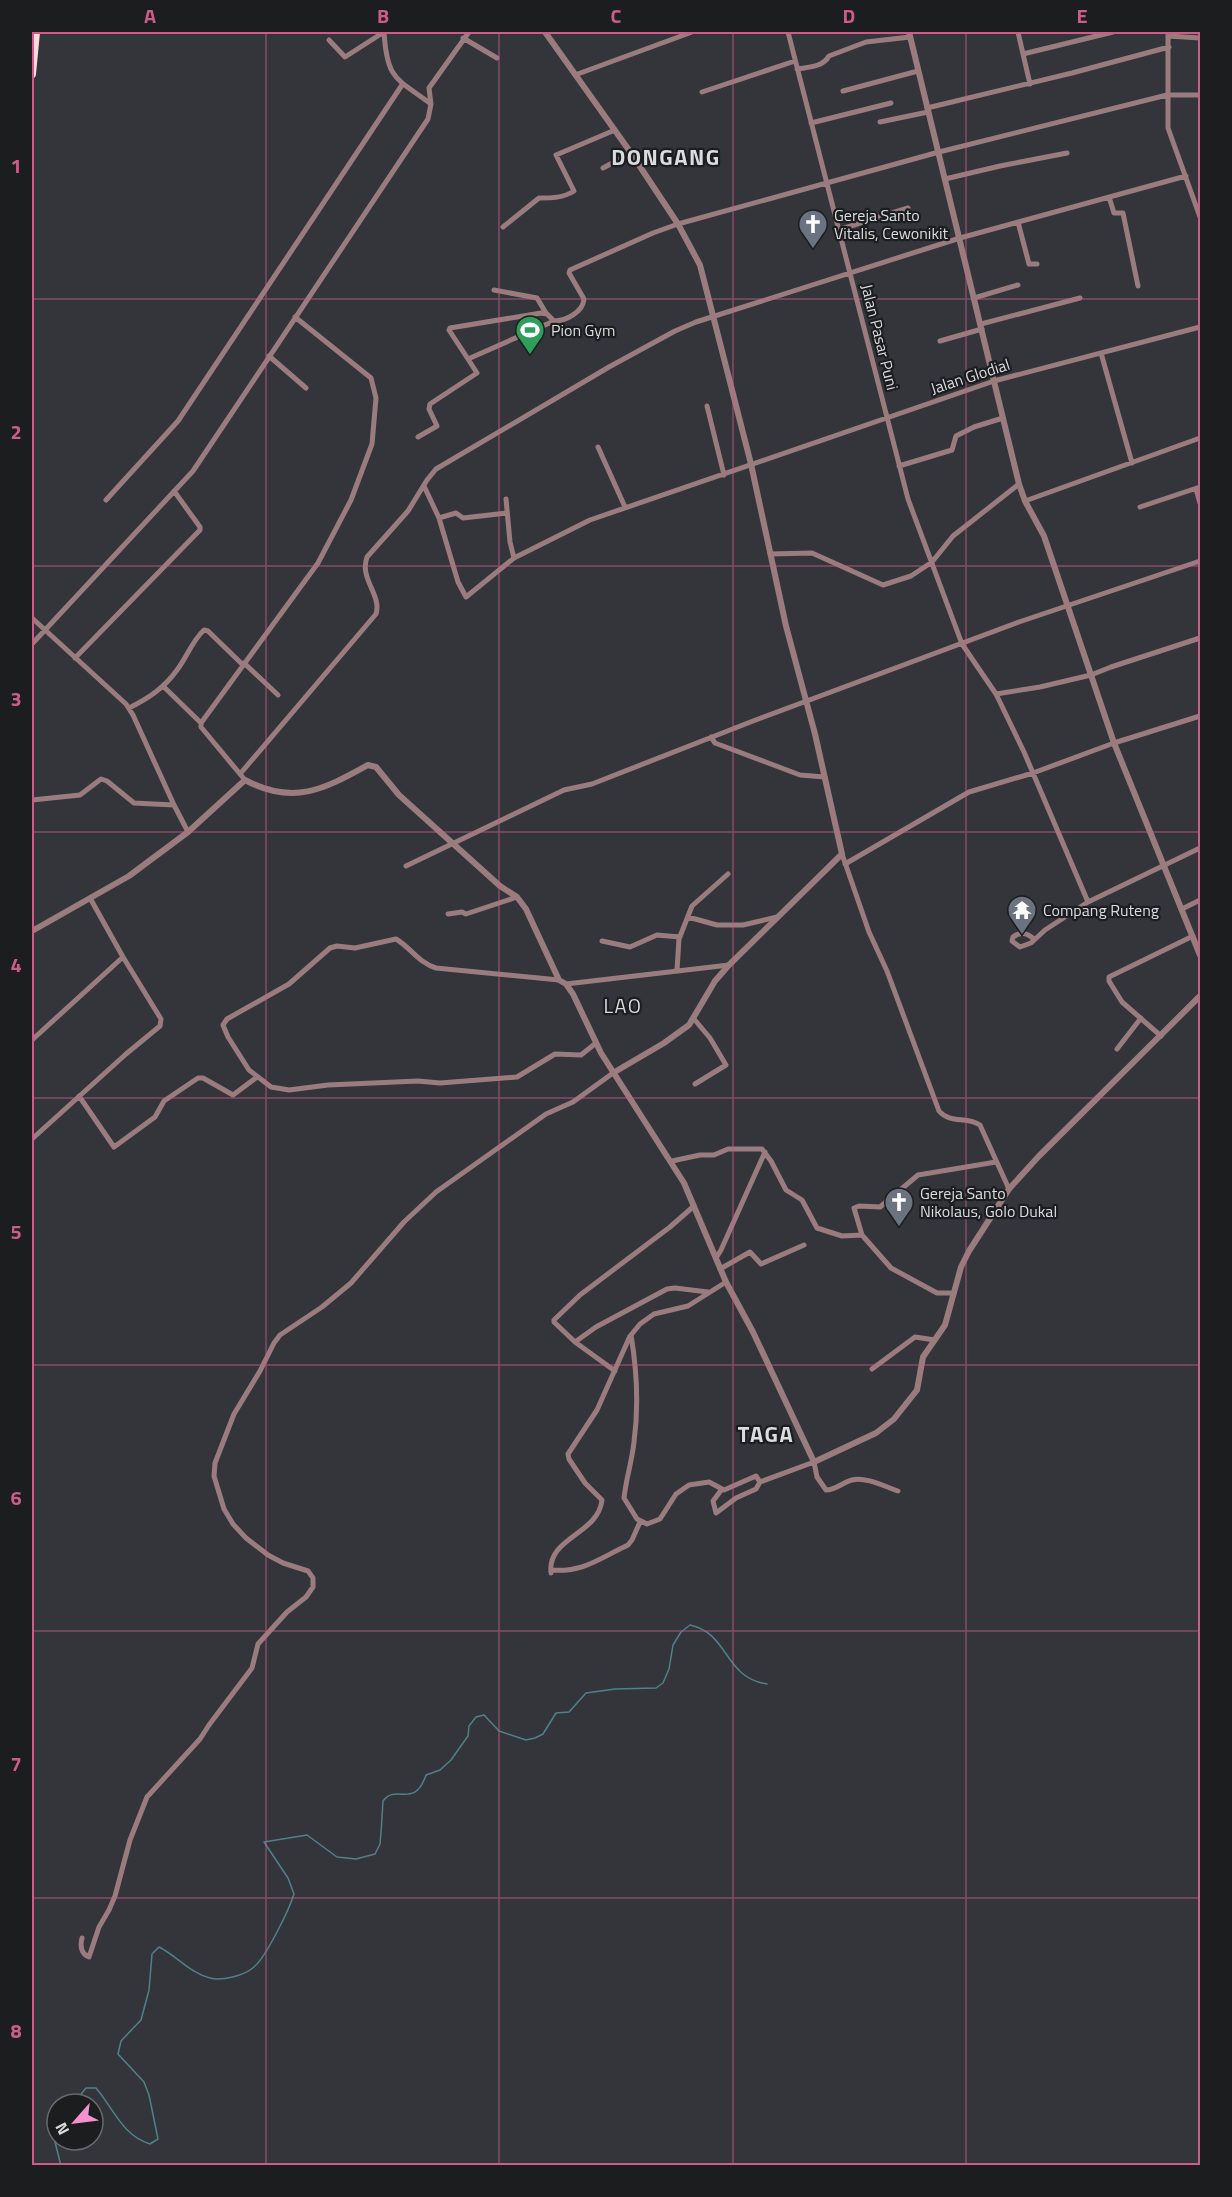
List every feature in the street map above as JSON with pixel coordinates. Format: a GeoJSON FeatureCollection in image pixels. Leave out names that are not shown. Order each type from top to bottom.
{"type":"FeatureCollection","features":[{"type":"Feature","properties":{"kind":"highway"},"geometry":{"type":"LineString","coordinates":[[32,74],[36,32]]}},
{"type":"Feature","properties":{"kind":"street"},"geometry":{"type":"LineString","coordinates":[[329,40],[346,57],[384,32],[389,66],[402,85],[431,104]]}},
{"type":"Feature","properties":{"kind":"street"},"geometry":{"type":"LineString","coordinates":[[32,644],[192,471],[428,118],[431,104],[429,88],[469,32]]}},
{"type":"Feature","properties":{"kind":"street"},"geometry":{"type":"LineString","coordinates":[[545,32],[631,153],[678,224],[700,265],[751,464],[770,554],[845,864],[939,1112],[949,1119],[975,1122],[980,1125],[1009,1189]]}},
{"type":"Feature","properties":{"kind":"street"},"geometry":{"type":"LineString","coordinates":[[575,75],[692,32]]}},
{"type":"Feature","properties":{"kind":"street","name":"Jalan Pasar Puni"},"geometry":{"type":"LineString","coordinates":[[788,32],[908,499],[962,644],[996,694],[1033,773],[1088,902]]}},
{"type":"Feature","properties":{"kind":"street"},"geometry":{"type":"LineString","coordinates":[[1018,32],[1029,84]]}},
{"type":"Feature","properties":{"kind":"street"},"geometry":{"type":"LineString","coordinates":[[1023,54],[1113,32]]}},
{"type":"Feature","properties":{"kind":"street"},"geometry":{"type":"LineString","coordinates":[[797,69],[820,64],[825,62],[829,56],[857,45],[909,34],[1019,484],[1025,501],[1044,536],[1114,743],[1200,955]]}},
{"type":"Feature","properties":{"kind":"street"},"geometry":{"type":"LineString","coordinates":[[1200,38],[1168,34],[1167,95],[1169,131],[1200,217]]}},
{"type":"Feature","properties":{"kind":"street"},"geometry":{"type":"LineString","coordinates":[[463,38],[497,58]]}},
{"type":"Feature","properties":{"kind":"street"},"geometry":{"type":"LineString","coordinates":[[880,122],[1169,47]]}},
{"type":"Feature","properties":{"kind":"street"},"geometry":{"type":"LineString","coordinates":[[702,92],[795,61]]}},
{"type":"Feature","properties":{"kind":"street"},"geometry":{"type":"LineString","coordinates":[[843,91],[918,71]]}},
{"type":"Feature","properties":{"kind":"street"},"geometry":{"type":"LineString","coordinates":[[106,500],[178,421],[402,85]]}},
{"type":"Feature","properties":{"kind":"street"},"geometry":{"type":"LineString","coordinates":[[468,358],[554,321],[563,320],[578,311],[584,304],[581,292],[569,273],[570,270],[653,233],[678,224],[939,152],[1167,95],[1200,94]]}},
{"type":"Feature","properties":{"kind":"street"},"geometry":{"type":"LineString","coordinates":[[811,123],[891,103]]}},
{"type":"Feature","properties":{"kind":"street"},"geometry":{"type":"LineString","coordinates":[[503,227],[539,198],[552,199],[573,192],[574,188],[556,155],[615,130]]}},
{"type":"Feature","properties":{"kind":"street"},"geometry":{"type":"LineString","coordinates":[[603,168],[631,153]]}},
{"type":"Feature","properties":{"kind":"street"},"geometry":{"type":"LineString","coordinates":[[945,179],[997,166],[1067,153]]}},
{"type":"Feature","properties":{"kind":"street"},"geometry":{"type":"LineString","coordinates":[[240,774],[376,614],[377,606],[364,565],[367,557],[408,511],[425,489],[427,480],[436,469],[675,331],[960,238],[1186,176]]}},
{"type":"Feature","properties":{"kind":"street"},"geometry":{"type":"LineString","coordinates":[[1109,197],[1114,213],[1124,214],[1138,286]]}},
{"type":"Feature","properties":{"kind":"street"},"geometry":{"type":"LineString","coordinates":[[838,230],[908,208]]}},
{"type":"Feature","properties":{"kind":"street"},"geometry":{"type":"LineString","coordinates":[[1018,222],[1028,263],[1037,264]]}},
{"type":"Feature","properties":{"kind":"street"},"geometry":{"type":"LineString","coordinates":[[974,298],[1018,285]]}},
{"type":"Feature","properties":{"kind":"street"},"geometry":{"type":"LineString","coordinates":[[494,290],[537,298],[554,321]]}},
{"type":"Feature","properties":{"kind":"street"},"geometry":{"type":"LineString","coordinates":[[940,341],[981,326],[1080,297]]}},
{"type":"Feature","properties":{"kind":"street"},"geometry":{"type":"LineString","coordinates":[[418,437],[437,426],[429,409],[430,404],[477,373],[449,330],[450,328],[546,313]]}},
{"type":"Feature","properties":{"kind":"street"},"geometry":{"type":"LineString","coordinates":[[201,723],[318,563],[351,500],[372,444],[376,398],[371,378],[295,316]]}},
{"type":"Feature","properties":{"kind":"street","name":"Jalan Glodial"},"geometry":{"type":"LineString","coordinates":[[439,518],[465,597],[471,595],[514,558],[590,520],[625,507],[994,381],[1200,327]]}},
{"type":"Feature","properties":{"kind":"street"},"geometry":{"type":"LineString","coordinates":[[1101,353],[1132,463]]}},
{"type":"Feature","properties":{"kind":"street"},"geometry":{"type":"LineString","coordinates":[[269,356],[306,388]]}},
{"type":"Feature","properties":{"kind":"street"},"geometry":{"type":"LineString","coordinates":[[707,406],[724,475]]}},
{"type":"Feature","properties":{"kind":"street"},"geometry":{"type":"LineString","coordinates":[[899,466],[952,450],[957,436],[974,427],[1003,418]]}},
{"type":"Feature","properties":{"kind":"street"},"geometry":{"type":"LineString","coordinates":[[1025,501],[1200,438]]}},
{"type":"Feature","properties":{"kind":"street"},"geometry":{"type":"LineString","coordinates":[[598,447],[625,507]]}},
{"type":"Feature","properties":{"kind":"street"},"geometry":{"type":"LineString","coordinates":[[770,554],[812,553],[883,585],[911,576],[932,562],[952,536],[1019,484]]}},
{"type":"Feature","properties":{"kind":"street"},"geometry":{"type":"LineString","coordinates":[[1140,507],[1198,488],[1200,503]]}},
{"type":"Feature","properties":{"kind":"street"},"geometry":{"type":"LineString","coordinates":[[425,489],[439,518],[458,513],[463,518],[507,513]]}},
{"type":"Feature","properties":{"kind":"street"},"geometry":{"type":"LineString","coordinates":[[75,658],[200,530],[174,491]]}},
{"type":"Feature","properties":{"kind":"street"},"geometry":{"type":"LineString","coordinates":[[506,499],[510,542],[514,558]]}},
{"type":"Feature","properties":{"kind":"street"},"geometry":{"type":"LineString","coordinates":[[406,866],[564,790],[592,784],[1068,604],[1200,561]]}},
{"type":"Feature","properties":{"kind":"street"},"geometry":{"type":"LineString","coordinates":[[32,618],[129,708],[188,832]]}},
{"type":"Feature","properties":{"kind":"street"},"geometry":{"type":"LineString","coordinates":[[129,708],[155,694],[163,686],[178,670],[194,642],[204,630],[208,631],[278,695]]}},
{"type":"Feature","properties":{"kind":"street"},"geometry":{"type":"LineString","coordinates":[[996,694],[1091,675],[1111,666],[1200,638]]}},
{"type":"Feature","properties":{"kind":"street"},"geometry":{"type":"LineString","coordinates":[[163,686],[201,723],[201,727],[245,780],[274,792],[294,795],[323,787],[368,765],[373,765],[399,795],[500,886],[517,897],[526,909],[563,982],[614,1073],[672,1161],[726,1282],[753,1332],[814,1462],[817,1477],[826,1490],[861,1479],[898,1491]]}},
{"type":"Feature","properties":{"kind":"street"},"geometry":{"type":"LineString","coordinates":[[845,864],[966,794],[1200,716]]}},
{"type":"Feature","properties":{"kind":"street"},"geometry":{"type":"LineString","coordinates":[[711,738],[714,742],[800,775],[825,777]]}},
{"type":"Feature","properties":{"kind":"street"},"geometry":{"type":"LineString","coordinates":[[32,800],[80,795],[101,779],[107,781],[135,803],[174,806]]}},
{"type":"Feature","properties":{"kind":"street"},"geometry":{"type":"LineString","coordinates":[[32,931],[129,876],[188,832],[245,780]]}},
{"type":"Feature","properties":{"kind":"street"},"geometry":{"type":"LineString","coordinates":[[1034,939],[1088,902],[1200,848]]}},
{"type":"Feature","properties":{"kind":"street"},"geometry":{"type":"LineString","coordinates":[[82,1938],[81,1949],[89,1957],[99,1927],[110,1910],[130,1840],[147,1797],[200,1739],[252,1668],[258,1644],[287,1612],[306,1597],[313,1587],[313,1578],[308,1571],[283,1563],[268,1555],[246,1538],[233,1524],[224,1509],[214,1476],[215,1463],[234,1414],[274,1343],[280,1335],[322,1307],[351,1283],[404,1222],[436,1192],[546,1114],[573,1102],[614,1073],[683,1030],[694,1019],[715,981],[729,965],[842,854]]}},
{"type":"Feature","properties":{"kind":"street"},"geometry":{"type":"LineString","coordinates":[[677,970],[680,937],[688,917],[698,900],[728,874]]}},
{"type":"Feature","properties":{"kind":"street"},"geometry":{"type":"LineString","coordinates":[[448,914],[462,912],[466,914],[517,897]]}},
{"type":"Feature","properties":{"kind":"street"},"geometry":{"type":"LineString","coordinates":[[32,1139],[126,1054],[146,1040],[162,1023],[90,898]]}},
{"type":"Feature","properties":{"kind":"street"},"geometry":{"type":"LineString","coordinates":[[1182,909],[1200,900]]}},
{"type":"Feature","properties":{"kind":"street"},"geometry":{"type":"LineString","coordinates":[[688,917],[717,925],[743,925],[779,917]]}},
{"type":"Feature","properties":{"kind":"street"},"geometry":{"type":"LineString","coordinates":[[1161,1036],[1119,998],[1109,978],[1200,930]]}},
{"type":"Feature","properties":{"kind":"street"},"geometry":{"type":"LineString","coordinates":[[602,941],[630,947],[654,935],[680,937]]}},
{"type":"Feature","properties":{"kind":"street"},"geometry":{"type":"LineString","coordinates":[[596,1042],[581,1055],[555,1054],[515,1077],[440,1083],[418,1081],[328,1085],[289,1090],[271,1087],[249,1070],[223,1025],[224,1021],[289,984],[333,946],[355,948],[396,939],[409,948],[421,962],[436,968],[563,982],[729,965]]}},
{"type":"Feature","properties":{"kind":"street"},"geometry":{"type":"LineString","coordinates":[[32,1040],[123,957]]}},
{"type":"Feature","properties":{"kind":"street"},"geometry":{"type":"LineString","coordinates":[[722,1489],[713,1501],[717,1513],[736,1498],[756,1489],[760,1482],[814,1462],[876,1433],[894,1419],[917,1389],[923,1357],[948,1317],[957,1276],[969,1251],[1009,1189],[1039,1156],[1200,996]]}},
{"type":"Feature","properties":{"kind":"street"},"geometry":{"type":"LineString","coordinates":[[1117,1049],[1141,1018]]}},
{"type":"Feature","properties":{"kind":"street"},"geometry":{"type":"LineString","coordinates":[[694,1019],[710,1038],[726,1065],[695,1084]]}},
{"type":"Feature","properties":{"kind":"street"},"geometry":{"type":"LineString","coordinates":[[79,1096],[114,1147],[154,1117],[164,1101],[198,1078],[203,1078],[231,1095],[257,1077]]}},
{"type":"Feature","properties":{"kind":"street"},"geometry":{"type":"LineString","coordinates":[[672,1161],[700,1155],[714,1155],[728,1149],[761,1149],[765,1152],[787,1191],[802,1200],[817,1228],[842,1236],[862,1236]]}},
{"type":"Feature","properties":{"kind":"street"},"geometry":{"type":"LineString","coordinates":[[716,1258],[765,1152]]}},
{"type":"Feature","properties":{"kind":"street"},"geometry":{"type":"LineString","coordinates":[[954,1293],[937,1293],[894,1270],[862,1236],[854,1212],[855,1207],[880,1207],[922,1173],[996,1162]]}},
{"type":"Feature","properties":{"kind":"street"},"geometry":{"type":"LineString","coordinates":[[615,1371],[575,1342],[554,1322],[555,1318],[594,1284],[694,1206]]}},
{"type":"Feature","properties":{"kind":"street"},"geometry":{"type":"LineString","coordinates":[[720,1269],[750,1252],[761,1264],[804,1245]]}},
{"type":"Feature","properties":{"kind":"street"},"geometry":{"type":"LineString","coordinates":[[640,1522],[628,1545],[578,1569],[551,1572],[556,1552],[582,1528],[590,1525],[599,1514],[602,1500],[585,1484],[568,1457],[597,1410],[631,1335],[639,1324],[654,1314],[688,1306],[726,1282]]}},
{"type":"Feature","properties":{"kind":"street"},"geometry":{"type":"LineString","coordinates":[[575,1342],[596,1327],[668,1289],[708,1293]]}},
{"type":"Feature","properties":{"kind":"street"},"geometry":{"type":"LineString","coordinates":[[631,1335],[638,1390],[634,1444],[624,1498],[640,1522],[647,1524],[660,1520],[676,1494],[689,1485],[709,1482],[725,1490],[756,1476],[760,1482]]}},
{"type":"Feature","properties":{"kind":"street"},"geometry":{"type":"LineString","coordinates":[[872,1370],[915,1337],[935,1340]]}},
{"type":"Feature","properties":{"kind":"waterway"},"geometry":{"type":"LineString","coordinates":[[105,2100],[125,2128],[140,2140],[150,2144],[158,2139],[144,2082],[118,2054],[121,2041],[141,2020],[149,1990],[152,1954],[159,1947],[196,1972],[215,1979],[239,1975],[254,1967],[271,1944],[294,1894],[288,1878],[264,1842],[307,1835],[337,1857],[356,1859],[375,1854],[380,1844],[383,1801],[394,1794],[411,1794],[421,1785],[426,1775],[440,1770],[451,1760],[468,1736],[469,1726],[476,1717],[484,1715],[499,1731],[526,1740],[543,1734],[556,1713],[569,1712],[586,1693],[615,1689],[656,1688],[663,1683],[669,1669],[673,1645],[681,1632],[690,1625],[703,1630],[712,1637],[742,1673],[753,1680],[767,1684]]}},
{"type":"Feature","properties":{"kind":"waterway"},"geometry":{"type":"LineString","coordinates":[[83,2092],[86,2088],[96,2088],[99,2092]]}},
{"type":"Feature","properties":{"kind":"waterway"},"geometry":{"type":"LineString","coordinates":[[58,2152],[61,2166]]}},
{"type":"Feature","properties":{"kind":"place","name":"Gereja Santo Vitalis, Cewonikit"},"geometry":{"type":"Point","coordinates":[813,250]}},
{"type":"Feature","properties":{"kind":"place","name":"Pion Gym"},"geometry":{"type":"Point","coordinates":[530,356]}},
{"type":"Feature","properties":{"kind":"place","name":"Compang Ruteng"},"geometry":{"type":"Point","coordinates":[1022,936]}},
{"type":"Feature","properties":{"kind":"place","name":"Gereja Santo Nikolaus, Golo Dukal"},"geometry":{"type":"Point","coordinates":[899,1228]}},
{"type":"Feature","properties":{"kind":"district","name":"DONGANG"},"geometry":{"type":"Point","coordinates":[666,157]}},
{"type":"Feature","properties":{"kind":"district","name":"LAO"},"geometry":{"type":"Point","coordinates":[623,1006]}},
{"type":"Feature","properties":{"kind":"district","name":"TAGA"},"geometry":{"type":"Point","coordinates":[766,1434]}}]}
